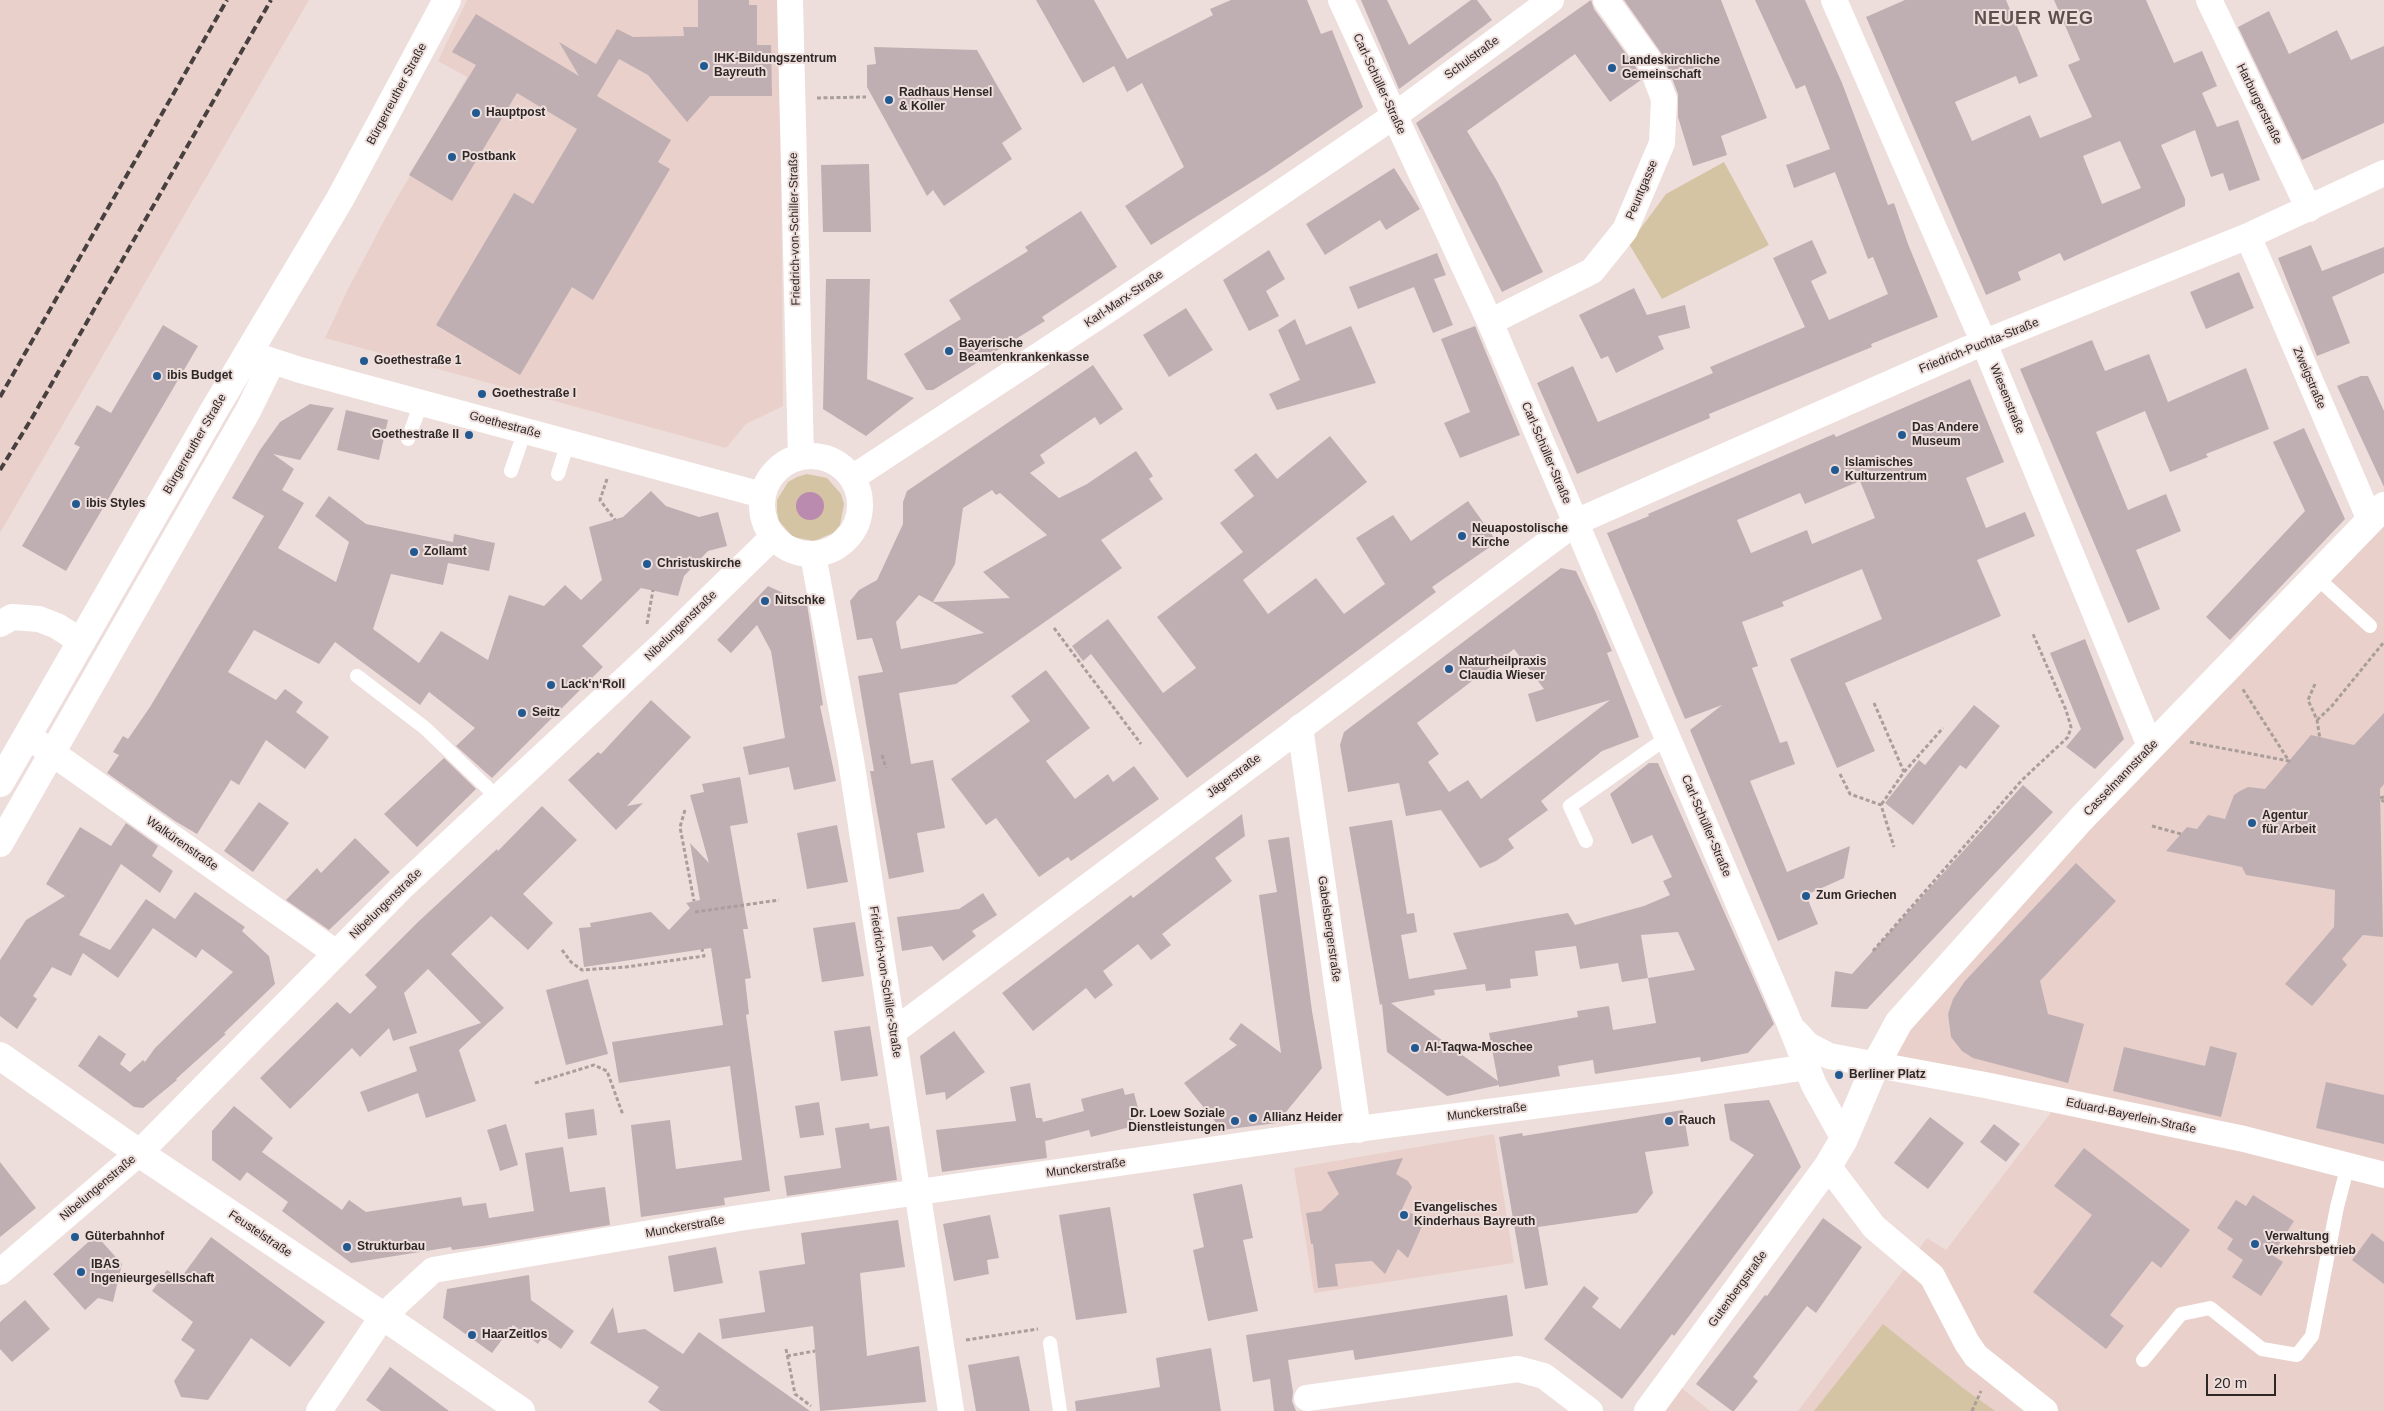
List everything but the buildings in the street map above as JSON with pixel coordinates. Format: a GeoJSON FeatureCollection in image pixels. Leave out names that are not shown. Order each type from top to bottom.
{"type":"FeatureCollection","features":[{"type":"Feature","properties":{"kind":"street","name":"Bürgerreuther Straße"},"geometry":{"type":"LineString","coordinates":[[0,844],[248,411],[261,357],[345,190],[446,0]]}},
{"type":"Feature","properties":{"kind":"street","name":"Friedrich-von-Schiller-Straße"},"geometry":{"type":"LineString","coordinates":[[790,0],[801,457]]}},
{"type":"Feature","properties":{"kind":"street","name":"Carl-Schüller-Straße"},"geometry":{"type":"LineString","coordinates":[[1340,0],[1490,322],[1789,1022]]}},
{"type":"Feature","properties":{"kind":"street","name":"Schulstraße"},"geometry":{"type":"LineString","coordinates":[[1394,116],[1551,0]]}},
{"type":"Feature","properties":{"kind":"street","name":"Peuntgasse"},"geometry":{"type":"LineString","coordinates":[[1490,322],[1592,270],[1625,230],[1662,143],[1664,99],[1650,62],[1606,0]]}},
{"type":"Feature","properties":{"kind":"street","name":"Wiesenstraße"},"geometry":{"type":"LineString","coordinates":[[1834,0],[2155,741]]}},
{"type":"Feature","properties":{"kind":"street","name":"Harburgerstraße"},"geometry":{"type":"LineString","coordinates":[[2209,0],[2309,209]]}},
{"type":"Feature","properties":{"kind":"street","name":"Karl-Marx-Straße"},"geometry":{"type":"LineString","coordinates":[[852,478],[1105,312],[1394,116]]}},
{"type":"Feature","properties":{"kind":"street","name":"Friedrich-Puchta-Straße"},"geometry":{"type":"LineString","coordinates":[[1576,522],[1771,434],[1984,343],[2248,236],[2384,173]]}},
{"type":"Feature","properties":{"kind":"street","name":"Zweigstraße"},"geometry":{"type":"LineString","coordinates":[[2248,236],[2377,513]]}},
{"type":"Feature","properties":{"kind":"street","name":"Bürgerreuther Straße"},"geometry":{"type":"LineString","coordinates":[[0,783],[213,412],[261,357]]}},
{"type":"Feature","properties":{"kind":"street","name":"Goethestraße"},"geometry":{"type":"LineString","coordinates":[[261,357],[420,403],[762,495]]}},
{"type":"Feature","properties":{"kind":"street"},"geometry":{"type":"LineString","coordinates":[[801,457],[821,457],[833,461],[844,468],[852,478],[858,490],[860,502],[855,528],[838,547],[814,555],[788,550],[773,537],[763,521],[762,495],[773,472],[783,464],[801,457]]}},
{"type":"Feature","properties":{"kind":"street","name":"Casselmannstraße"},"geometry":{"type":"LineString","coordinates":[[1876,1064],[1890,1035],[1910,1008],[2155,741],[2377,513]]}},
{"type":"Feature","properties":{"kind":"street","name":"Jägerstraße"},"geometry":{"type":"LineString","coordinates":[[893,1032],[1576,522]]}},
{"type":"Feature","properties":{"kind":"street","name":"Nibelungenstraße"},"geometry":{"type":"LineString","coordinates":[[0,1272],[139,1153],[401,888],[658,649],[773,537]]}},
{"type":"Feature","properties":{"kind":"street","name":"Friedrich-von-Schiller-Straße"},"geometry":{"type":"LineString","coordinates":[[814,555],[851,760],[951,1411]]}},
{"type":"Feature","properties":{"kind":"street"},"geometry":{"type":"LineString","coordinates":[[0,624],[12,617],[39,619],[57,626],[82,642]]}},
{"type":"Feature","properties":{"kind":"street","name":"Gabelsbergerstraße"},"geometry":{"type":"LineString","coordinates":[[1300,727],[1358,1130]]}},
{"type":"Feature","properties":{"kind":"street","name":"Walkürenstraße"},"geometry":{"type":"LineString","coordinates":[[28,736],[336,953]]}},
{"type":"Feature","properties":{"kind":"street"},"geometry":{"type":"LineString","coordinates":[[1789,1022],[1798,1036],[1819,1052],[1876,1064],[1844,1139],[1828,1166],[1874,1227],[1932,1276],[1967,1343],[1976,1356],[2045,1411]]}},
{"type":"Feature","properties":{"kind":"street"},"geometry":{"type":"LineString","coordinates":[[1789,1022],[1821,1099],[1844,1139]]}},
{"type":"Feature","properties":{"kind":"street","name":"Feustelstraße"},"geometry":{"type":"LineString","coordinates":[[0,1056],[139,1153],[521,1411]]}},
{"type":"Feature","properties":{"kind":"street","name":"Eduard-Bayerlein-Straße"},"geometry":{"type":"LineString","coordinates":[[1876,1064],[2244,1139],[2384,1175]]}},
{"type":"Feature","properties":{"kind":"street","name":"Munckerstraße"},"geometry":{"type":"LineString","coordinates":[[319,1411],[383,1316],[433,1270],[739,1218],[1358,1130],[1671,1088],[1807,1067]]}},
{"type":"Feature","properties":{"kind":"street","name":"Gutenbergstraße"},"geometry":{"type":"LineString","coordinates":[[1648,1411],[1828,1166]]}},
{"type":"Feature","properties":{"kind":"street"},"geometry":{"type":"LineString","coordinates":[[1307,1398],[1518,1368],[1544,1376],[1590,1411]]}},
{"type":"Feature","properties":{"kind":"lane"},"geometry":{"type":"LineString","coordinates":[[408,439],[420,403]]}},
{"type":"Feature","properties":{"kind":"lane"},"geometry":{"type":"LineString","coordinates":[[511,471],[525,430]]}},
{"type":"Feature","properties":{"kind":"lane"},"geometry":{"type":"LineString","coordinates":[[558,474],[568,442]]}},
{"type":"Feature","properties":{"kind":"lane"},"geometry":{"type":"LineString","coordinates":[[2315,576],[2370,626]]}},
{"type":"Feature","properties":{"kind":"lane"},"geometry":{"type":"LineString","coordinates":[[357,676],[425,728],[498,798]]}},
{"type":"Feature","properties":{"kind":"lane"},"geometry":{"type":"LineString","coordinates":[[1586,841],[1570,806],[1668,737]]}},
{"type":"Feature","properties":{"kind":"lane"},"geometry":{"type":"LineString","coordinates":[[2143,1360],[2181,1314],[2210,1308],[2262,1349],[2297,1355],[2312,1336],[2337,1208],[2348,1166]]}},
{"type":"Feature","properties":{"kind":"lane"},"geometry":{"type":"LineString","coordinates":[[1050,1343],[1060,1411]]}},
{"type":"Feature","properties":{"kind":"path"},"geometry":{"type":"LineString","coordinates":[[793,98],[866,97]]}},
{"type":"Feature","properties":{"kind":"path"},"geometry":{"type":"LineString","coordinates":[[615,520],[600,500],[616,455]]}},
{"type":"Feature","properties":{"kind":"path"},"geometry":{"type":"LineString","coordinates":[[1054,628],[1141,744]]}},
{"type":"Feature","properties":{"kind":"path"},"geometry":{"type":"LineString","coordinates":[[1873,951],[2022,780],[2068,737],[2071,727],[2066,710],[2033,634]]}},
{"type":"Feature","properties":{"kind":"path"},"geometry":{"type":"LineString","coordinates":[[2317,720],[2331,707],[2384,642]]}},
{"type":"Feature","properties":{"kind":"path"},"geometry":{"type":"LineString","coordinates":[[2155,741],[2289,761],[2228,666]]}},
{"type":"Feature","properties":{"kind":"path"},"geometry":{"type":"LineString","coordinates":[[2315,684],[2308,700],[2317,720],[2320,738]]}},
{"type":"Feature","properties":{"kind":"path"},"geometry":{"type":"LineString","coordinates":[[1874,703],[1904,772]]}},
{"type":"Feature","properties":{"kind":"path"},"geometry":{"type":"LineString","coordinates":[[1881,805],[1904,772],[1943,728]]}},
{"type":"Feature","properties":{"kind":"path"},"geometry":{"type":"LineString","coordinates":[[882,755],[886,768]]}},
{"type":"Feature","properties":{"kind":"path"},"geometry":{"type":"LineString","coordinates":[[1840,774],[1850,794],[1881,805]]}},
{"type":"Feature","properties":{"kind":"path"},"geometry":{"type":"LineString","coordinates":[[2384,797],[2380,798],[2384,802]]}},
{"type":"Feature","properties":{"kind":"path"},"geometry":{"type":"LineString","coordinates":[[1881,805],[1894,847]]}},
{"type":"Feature","properties":{"kind":"path"},"geometry":{"type":"LineString","coordinates":[[685,810],[680,827],[694,901]]}},
{"type":"Feature","properties":{"kind":"path"},"geometry":{"type":"LineString","coordinates":[[2152,826],[2181,834]]}},
{"type":"Feature","properties":{"kind":"path"},"geometry":{"type":"LineString","coordinates":[[695,912],[779,900]]}},
{"type":"Feature","properties":{"kind":"path"},"geometry":{"type":"LineString","coordinates":[[562,950],[571,962],[582,970],[640,965],[704,956],[702,949]]}},
{"type":"Feature","properties":{"kind":"path"},"geometry":{"type":"LineString","coordinates":[[535,1083],[594,1065],[607,1070],[622,1115]]}},
{"type":"Feature","properties":{"kind":"path"},"geometry":{"type":"LineString","coordinates":[[940,1344],[1048,1327],[1050,1343]]}},
{"type":"Feature","properties":{"kind":"path"},"geometry":{"type":"LineString","coordinates":[[786,1349],[795,1394],[811,1406]]}},
{"type":"Feature","properties":{"kind":"path"},"geometry":{"type":"LineString","coordinates":[[787,1356],[815,1351]]}},
{"type":"Feature","properties":{"kind":"shaded area"},"geometry":{"type":"Polygon","coordinates":[[[0,0],[309,0],[0,533],[0,0]]]}},
{"type":"Feature","properties":{"kind":"shaded area"},"geometry":{"type":"Polygon","coordinates":[[[467,0],[780,0],[783,406],[746,424],[726,448],[325,338],[347,291],[386,217],[467,77],[438,61],[467,0]]]}},
{"type":"Feature","properties":{"kind":"shaded area"},"geometry":{"type":"Polygon","coordinates":[[[1724,162],[1769,245],[1662,299],[1629,244],[1666,194],[1724,162]]]}},
{"type":"Feature","properties":{"kind":"shaded area"},"geometry":{"type":"Polygon","coordinates":[[[807,474],[827,478],[841,494],[844,504],[840,525],[833,533],[814,541],[793,537],[779,521],[777,511],[777,500],[788,482],[807,474]]]}},
{"type":"Feature","properties":{"kind":"shaded area"},"geometry":{"type":"Polygon","coordinates":[[[810,492],[820,496],[824,506],[820,516],[810,520],[800,516],[796,506],[800,496],[810,492]]]}},
{"type":"Feature","properties":{"kind":"shaded area"},"geometry":{"type":"Polygon","coordinates":[[[2384,506],[2384,1411],[1798,1411],[1927,1238],[1946,1250],[2062,1098],[1879,1063],[1891,1036],[2384,506]]]}},
{"type":"Feature","properties":{"kind":"shaded area","name":"Evangelisches Kinderhaus Bayreuth"},"geometry":{"type":"Polygon","coordinates":[[[1494,1134],[1514,1263],[1314,1293],[1294,1168],[1494,1134]]]}},
{"type":"Feature","properties":{"kind":"shaded area"},"geometry":{"type":"Polygon","coordinates":[[[1883,1324],[1963,1388],[1995,1411],[1814,1411],[1883,1324]]]}},
{"type":"Feature","properties":{"kind":"shaded area"},"geometry":{"type":"Polygon","coordinates":[[[1673,1381],[1710,1411],[1650,1411],[1673,1381]]]}},
{"type":"Feature","properties":{"kind":"railway"},"geometry":{"type":"LineString","coordinates":[[0,397],[227,0]]}},
{"type":"Feature","properties":{"kind":"railway"},"geometry":{"type":"LineString","coordinates":[[0,470],[32,418],[271,0]]}},
{"type":"Feature","properties":{"kind":"place","name":"IHK-Bildungszentrum Bayreuth"},"geometry":{"type":"Point","coordinates":[704,66]}},
{"type":"Feature","properties":{"kind":"place","name":"Landeskirchliche Gemeinschaft"},"geometry":{"type":"Point","coordinates":[1612,68]}},
{"type":"Feature","properties":{"kind":"place","name":"Radhaus Hensel & Koller"},"geometry":{"type":"Point","coordinates":[889,100]}},
{"type":"Feature","properties":{"kind":"place","name":"Hauptpost"},"geometry":{"type":"Point","coordinates":[476,113]}},
{"type":"Feature","properties":{"kind":"place","name":"Postbank"},"geometry":{"type":"Point","coordinates":[452,157]}},
{"type":"Feature","properties":{"kind":"place","name":"Bayerische Beamtenkrankenkasse"},"geometry":{"type":"Point","coordinates":[949,351]}},
{"type":"Feature","properties":{"kind":"place","name":"Goethestraße 1"},"geometry":{"type":"Point","coordinates":[364,361]}},
{"type":"Feature","properties":{"kind":"place","name":"ibis Budget"},"geometry":{"type":"Point","coordinates":[157,376]}},
{"type":"Feature","properties":{"kind":"place","name":"Goethestraße I"},"geometry":{"type":"Point","coordinates":[482,394]}},
{"type":"Feature","properties":{"kind":"place","name":"Goethestraße II"},"geometry":{"type":"Point","coordinates":[469,435]}},
{"type":"Feature","properties":{"kind":"place","name":"Das Andere Museum"},"geometry":{"type":"Point","coordinates":[1902,435]}},
{"type":"Feature","properties":{"kind":"place","name":"Islamisches Kulturzentrum"},"geometry":{"type":"Point","coordinates":[1835,470]}},
{"type":"Feature","properties":{"kind":"place","name":"ibis Styles"},"geometry":{"type":"Point","coordinates":[76,504]}},
{"type":"Feature","properties":{"kind":"place","name":"Neuapostolische Kirche"},"geometry":{"type":"Point","coordinates":[1462,536]}},
{"type":"Feature","properties":{"kind":"place","name":"Zollamt"},"geometry":{"type":"Point","coordinates":[414,552]}},
{"type":"Feature","properties":{"kind":"place","name":"Christuskirche"},"geometry":{"type":"Point","coordinates":[647,564]}},
{"type":"Feature","properties":{"kind":"place","name":"Nitschke"},"geometry":{"type":"Point","coordinates":[765,601]}},
{"type":"Feature","properties":{"kind":"place","name":"Naturheilpraxis Claudia Wieser"},"geometry":{"type":"Point","coordinates":[1449,669]}},
{"type":"Feature","properties":{"kind":"place","name":"Lack‘n‘Roll"},"geometry":{"type":"Point","coordinates":[551,685]}},
{"type":"Feature","properties":{"kind":"place","name":"Seitz"},"geometry":{"type":"Point","coordinates":[522,713]}},
{"type":"Feature","properties":{"kind":"place","name":"Agentur für Arbeit"},"geometry":{"type":"Point","coordinates":[2252,823]}},
{"type":"Feature","properties":{"kind":"place","name":"Zum Griechen"},"geometry":{"type":"Point","coordinates":[1806,896]}},
{"type":"Feature","properties":{"kind":"place","name":"Al-Taqwa-Moschee"},"geometry":{"type":"Point","coordinates":[1415,1048]}},
{"type":"Feature","properties":{"kind":"place","name":"Berliner Platz"},"geometry":{"type":"Point","coordinates":[1839,1075]}},
{"type":"Feature","properties":{"kind":"place","name":"Allianz Heider"},"geometry":{"type":"Point","coordinates":[1253,1118]}},
{"type":"Feature","properties":{"kind":"place","name":"Dr. Loew Soziale Dienstleistungen"},"geometry":{"type":"Point","coordinates":[1235,1121]}},
{"type":"Feature","properties":{"kind":"place","name":"Rauch"},"geometry":{"type":"Point","coordinates":[1669,1121]}},
{"type":"Feature","properties":{"kind":"place","name":"Evangelisches Kinderhaus Bayreuth"},"geometry":{"type":"Point","coordinates":[1404,1215]}},
{"type":"Feature","properties":{"kind":"place","name":"Güterbahnhof"},"geometry":{"type":"Point","coordinates":[75,1237]}},
{"type":"Feature","properties":{"kind":"place","name":"Verwaltung Verkehrsbetrieb"},"geometry":{"type":"Point","coordinates":[2255,1244]}},
{"type":"Feature","properties":{"kind":"place","name":"Strukturbau"},"geometry":{"type":"Point","coordinates":[347,1247]}},
{"type":"Feature","properties":{"kind":"place","name":"IBAS Ingenieurgesellschaft"},"geometry":{"type":"Point","coordinates":[81,1272]}},
{"type":"Feature","properties":{"kind":"place","name":"HaarZeitlos"},"geometry":{"type":"Point","coordinates":[472,1335]}},
{"type":"Feature","properties":{"kind":"district","name":"NEUER WEG"},"geometry":{"type":"Point","coordinates":[2034,19]}}]}
